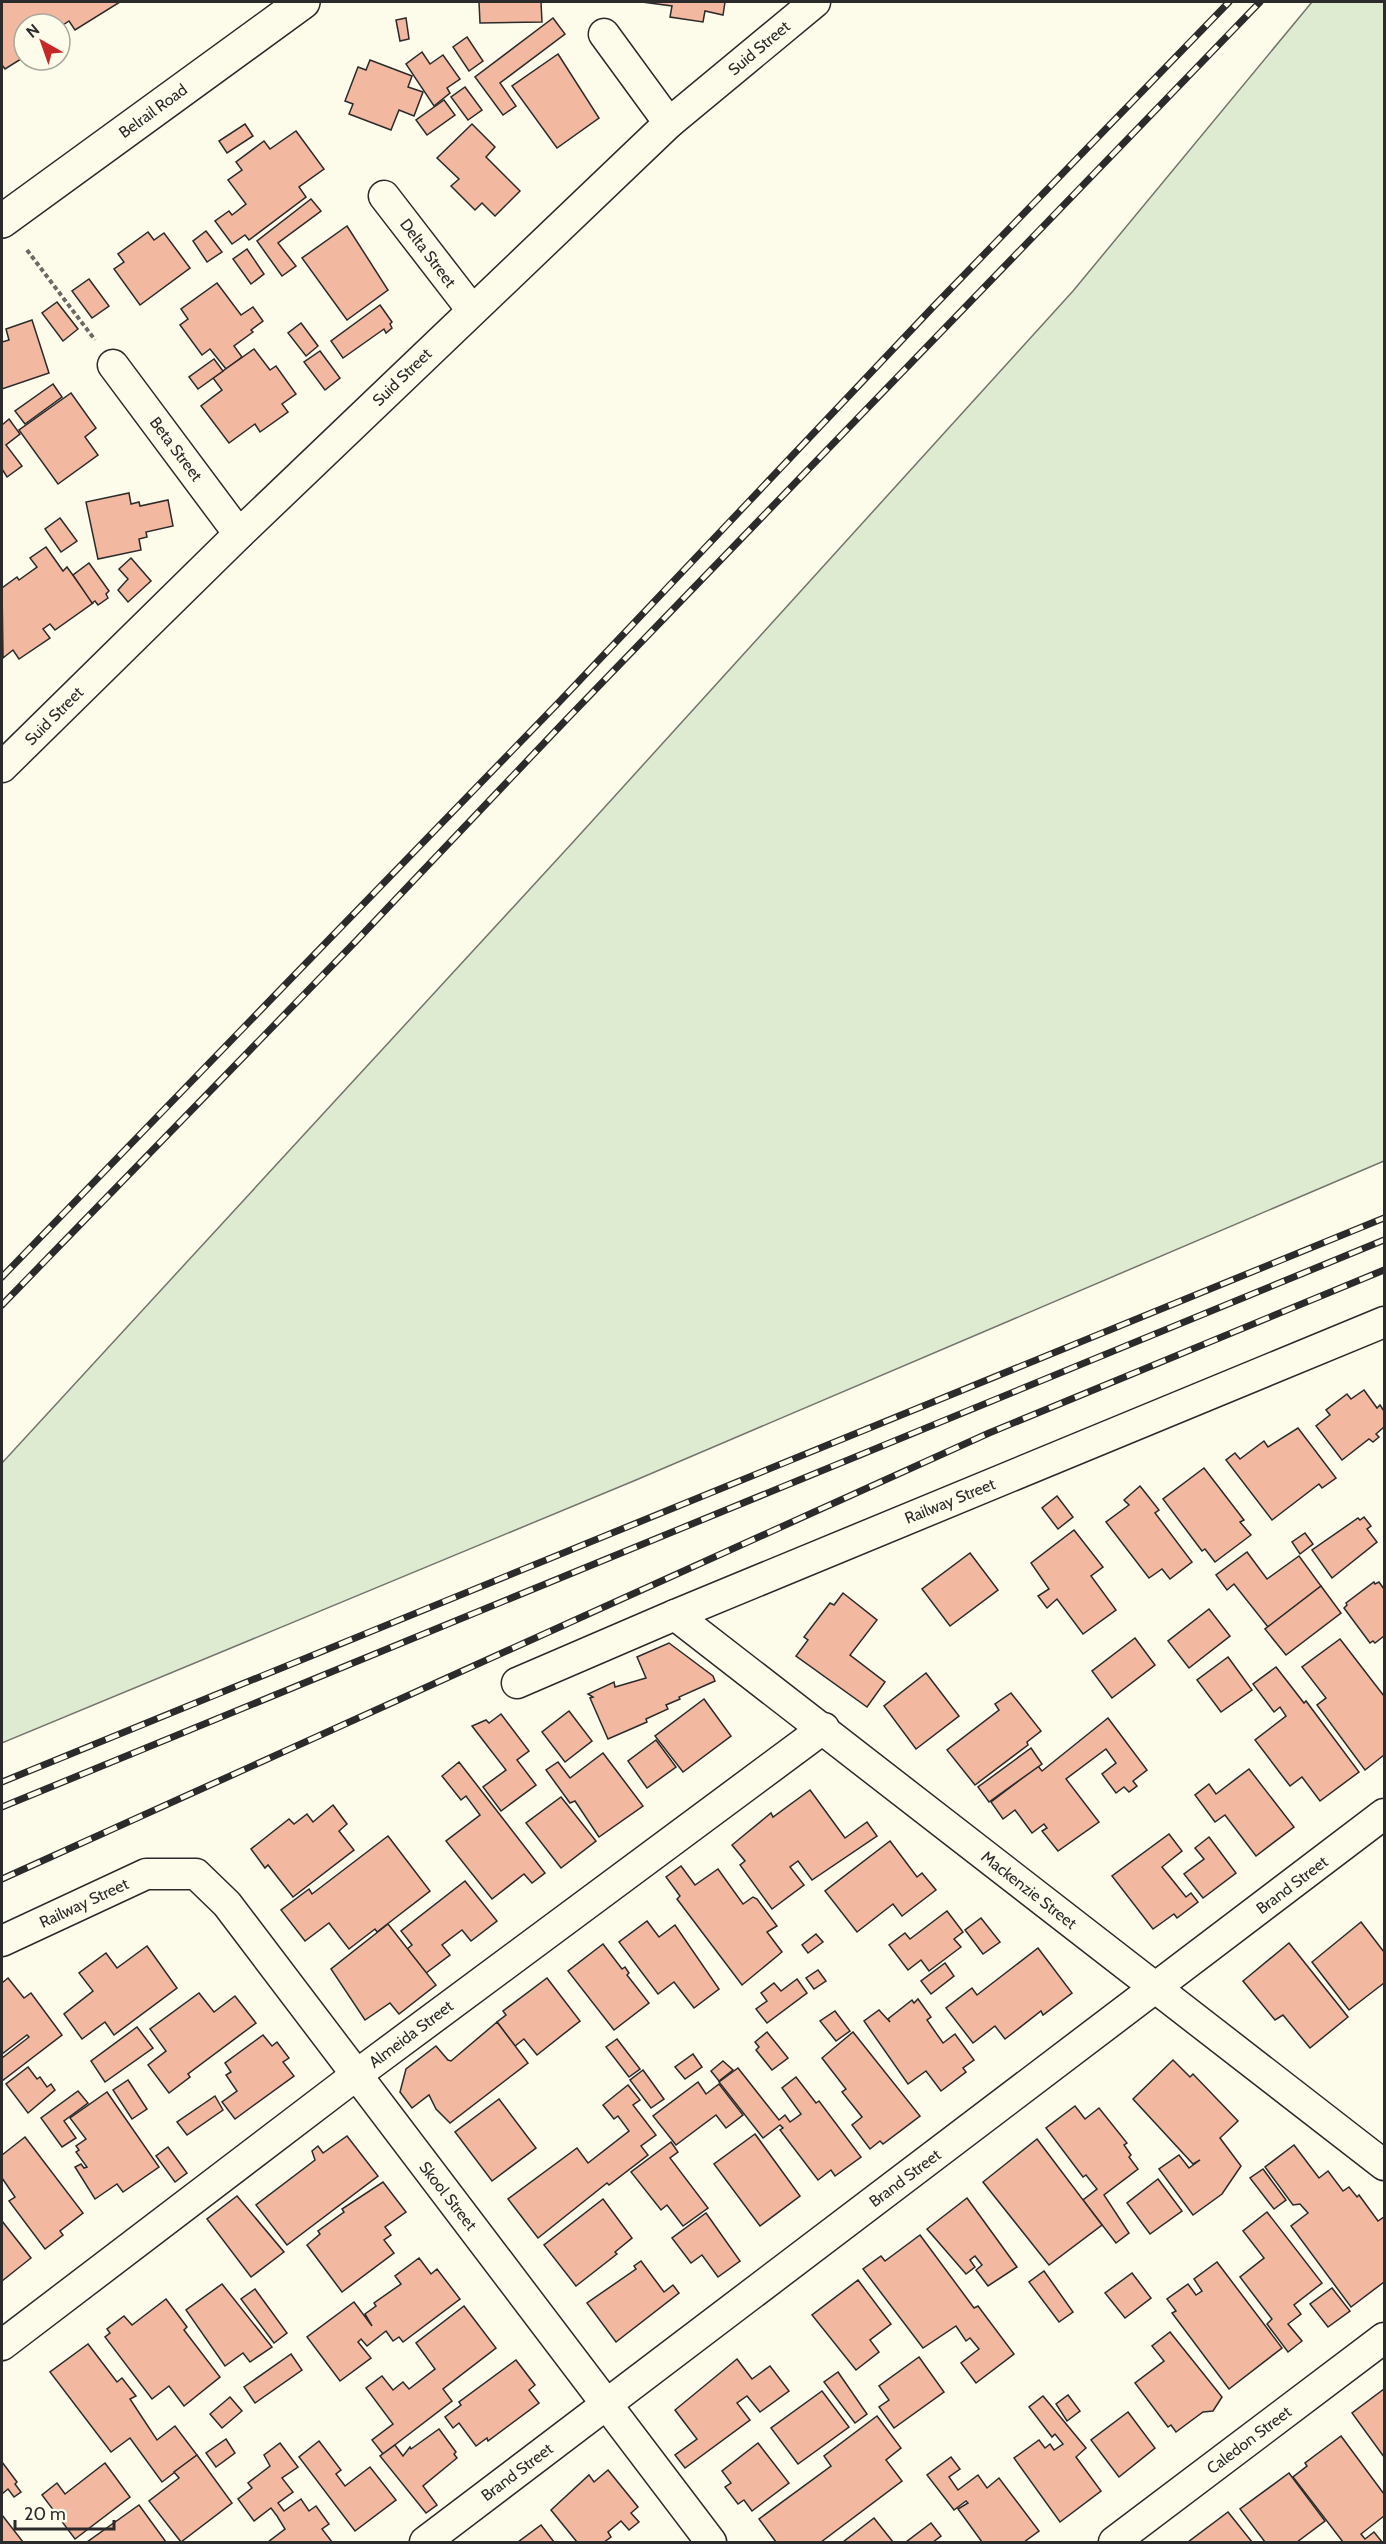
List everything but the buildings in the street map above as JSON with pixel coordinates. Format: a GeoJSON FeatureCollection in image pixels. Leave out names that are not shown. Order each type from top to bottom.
{"type":"FeatureCollection","features":[{"type":"Feature","properties":{"kind":"street","name":"Belrail Road"},"geometry":{"type":"LineString","coordinates":[[2,221],[303,2]]}},
{"type":"Feature","properties":{"kind":"street","name":"Suid Street"},"geometry":{"type":"LineString","coordinates":[[5,757],[669,123],[815,2]]}},
{"type":"Feature","properties":{"kind":"street"},"geometry":{"type":"LineString","coordinates":[[604,34],[669,123]]}},
{"type":"Feature","properties":{"kind":"street","name":"Delta Street"},"geometry":{"type":"LineString","coordinates":[[384,196],[472,310]]}},
{"type":"Feature","properties":{"kind":"street","name":"Beta Street"},"geometry":{"type":"LineString","coordinates":[[114,365],[239,534]]}},
{"type":"Feature","properties":{"kind":"street","name":"Railway Street"},"geometry":{"type":"LineString","coordinates":[[517,1683],[675,1615],[1384,1322]]}},
{"type":"Feature","properties":{"kind":"street","name":"Mackenzie Street"},"geometry":{"type":"LineString","coordinates":[[675,1615],[824,1728],[1155,1989],[1384,2165]]}},
{"type":"Feature","properties":{"kind":"street","name":"Almeida Street"},"geometry":{"type":"LineString","coordinates":[[2,2345],[355,2076],[824,1728]]}},
{"type":"Feature","properties":{"kind":"street","name":"Brand Street"},"geometry":{"type":"LineString","coordinates":[[425,2542],[1384,1814]]}},
{"type":"Feature","properties":{"kind":"street","name":"Railway Street"},"geometry":{"type":"LineString","coordinates":[[2,1941],[146,1874],[169,1874]]}},
{"type":"Feature","properties":{"kind":"street","name":"Skool Street"},"geometry":{"type":"LineString","coordinates":[[169,1874],[196,1874],[227,1904],[355,2076],[608,2403],[711,2542]]}},
{"type":"Feature","properties":{"kind":"street","name":"Caledon Street"},"geometry":{"type":"LineString","coordinates":[[1114,2542],[1384,2338]]}},
{"type":"Feature","properties":{"kind":"path"},"geometry":{"type":"LineString","coordinates":[[27,250],[114,365]]}},
{"type":"Feature","properties":{"kind":"green space"},"geometry":{"type":"Polygon","coordinates":[[[1312,2],[1384,2],[1384,1161],[636,1480],[2,1743],[2,1463],[574,841],[1073,291],[1312,2]]]}},
{"type":"Feature","properties":{"kind":"railway"},"geometry":{"type":"LineString","coordinates":[[2,1277],[562,699],[934,306],[1229,2]]}},
{"type":"Feature","properties":{"kind":"railway"},"geometry":{"type":"LineString","coordinates":[[2,1305],[358,939],[564,722],[1260,2]]}},
{"type":"Feature","properties":{"kind":"railway"},"geometry":{"type":"LineString","coordinates":[[2,1782],[1384,1218]]}},
{"type":"Feature","properties":{"kind":"railway"},"geometry":{"type":"LineString","coordinates":[[2,1807],[1384,1240]]}},
{"type":"Feature","properties":{"kind":"railway"},"geometry":{"type":"LineString","coordinates":[[2,1879],[989,1433],[1384,1270]]}}]}
